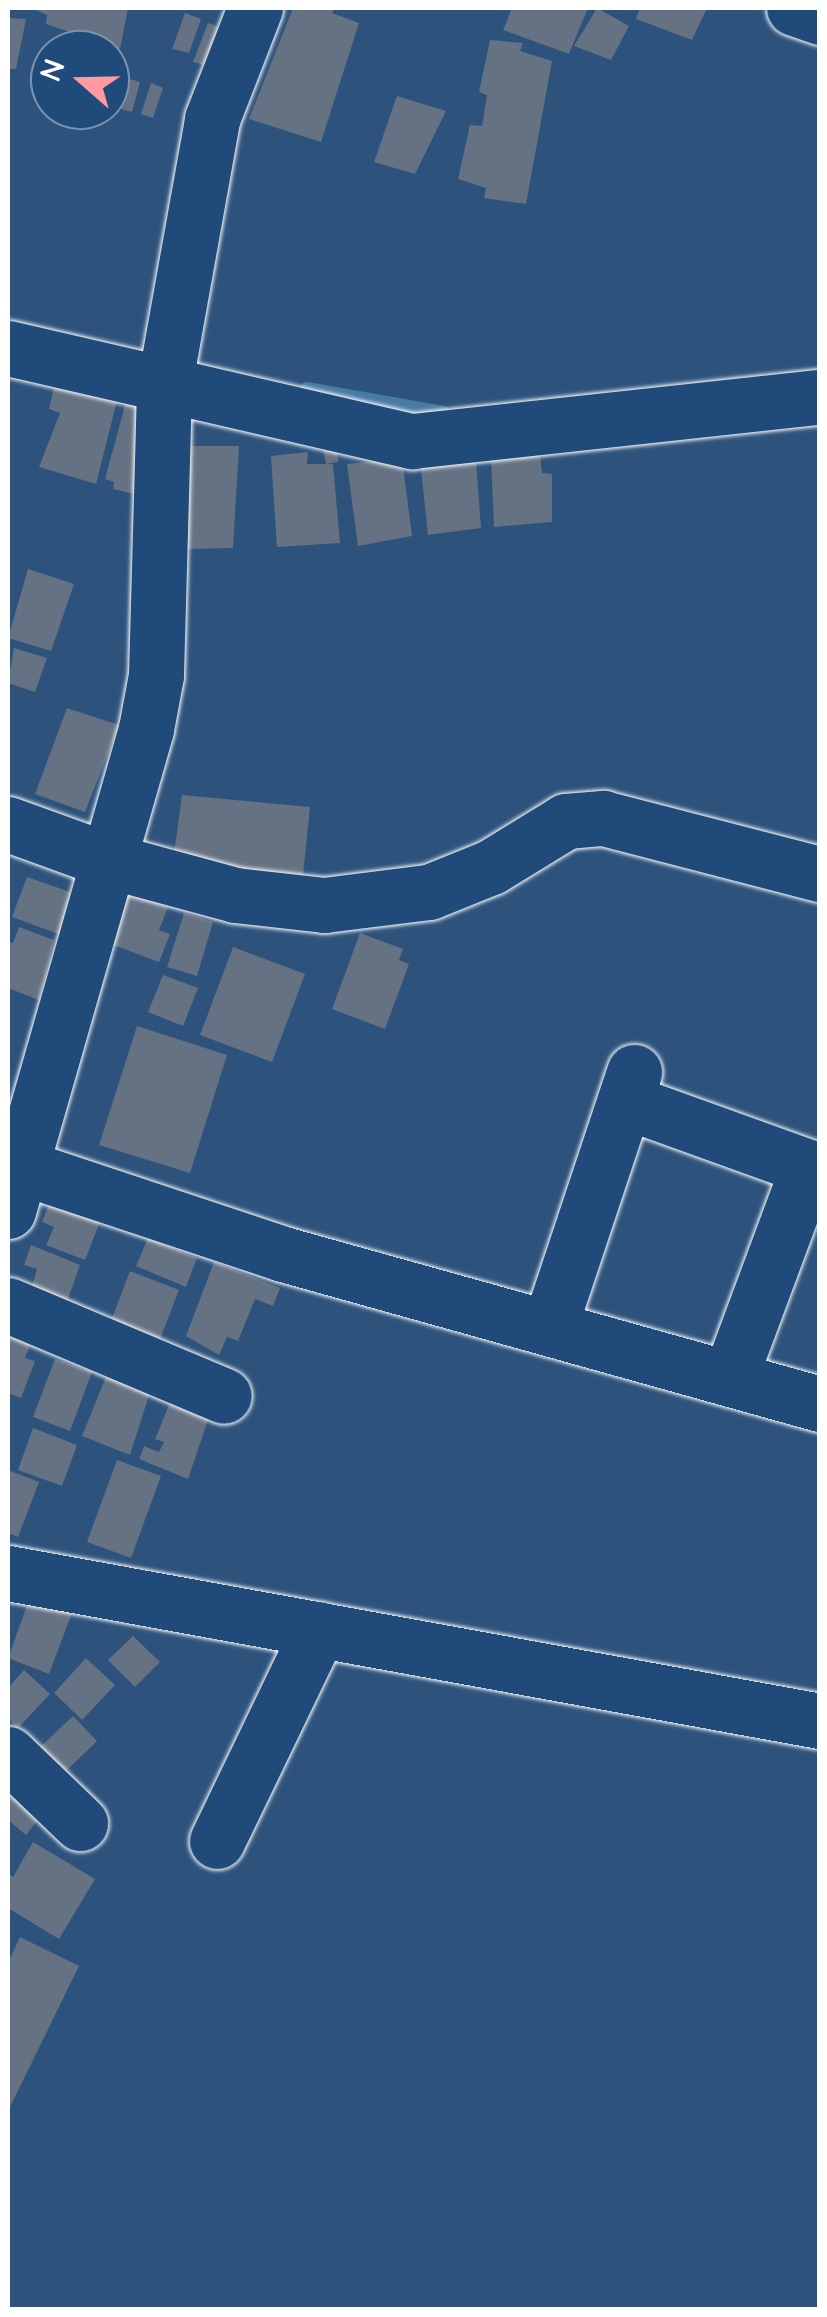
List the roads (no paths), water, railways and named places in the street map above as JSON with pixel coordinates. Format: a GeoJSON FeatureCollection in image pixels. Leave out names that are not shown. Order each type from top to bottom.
{"type":"FeatureCollection","features":[{"type":"Feature","properties":{"kind":"street"},"geometry":{"type":"LineString","coordinates":[[254,8],[212,118],[164,386],[156,675],[110,861],[16,1190],[283,1254],[820,1404]]}},
{"type":"Feature","properties":{"kind":"street"},"geometry":{"type":"LineString","coordinates":[[794,8],[820,17]]}},
{"type":"Feature","properties":{"kind":"street"},"geometry":{"type":"LineString","coordinates":[[8,348],[412,441],[820,397]]}},
{"type":"Feature","properties":{"kind":"street"},"geometry":{"type":"LineString","coordinates":[[8,824],[110,861],[235,895],[324,904],[429,892],[491,867],[566,821],[603,818],[820,874]]}},
{"type":"Feature","properties":{"kind":"street"},"geometry":{"type":"LineString","coordinates":[[549,1328],[630,1086],[808,1166],[730,1378]]}},
{"type":"Feature","properties":{"kind":"street"},"geometry":{"type":"LineString","coordinates":[[8,1305],[224,1396]]}},
{"type":"Feature","properties":{"kind":"street"},"geometry":{"type":"LineString","coordinates":[[8,1572],[820,1721]]}},
{"type":"Feature","properties":{"kind":"street"},"geometry":{"type":"LineString","coordinates":[[218,1841],[319,1629]]}},
{"type":"Feature","properties":{"kind":"street"},"geometry":{"type":"LineString","coordinates":[[8,1754],[80,1823]]}},
{"type":"Feature","properties":{"kind":"waterway"},"geometry":{"type":"LineString","coordinates":[[307,389],[443,413]]}}]}
